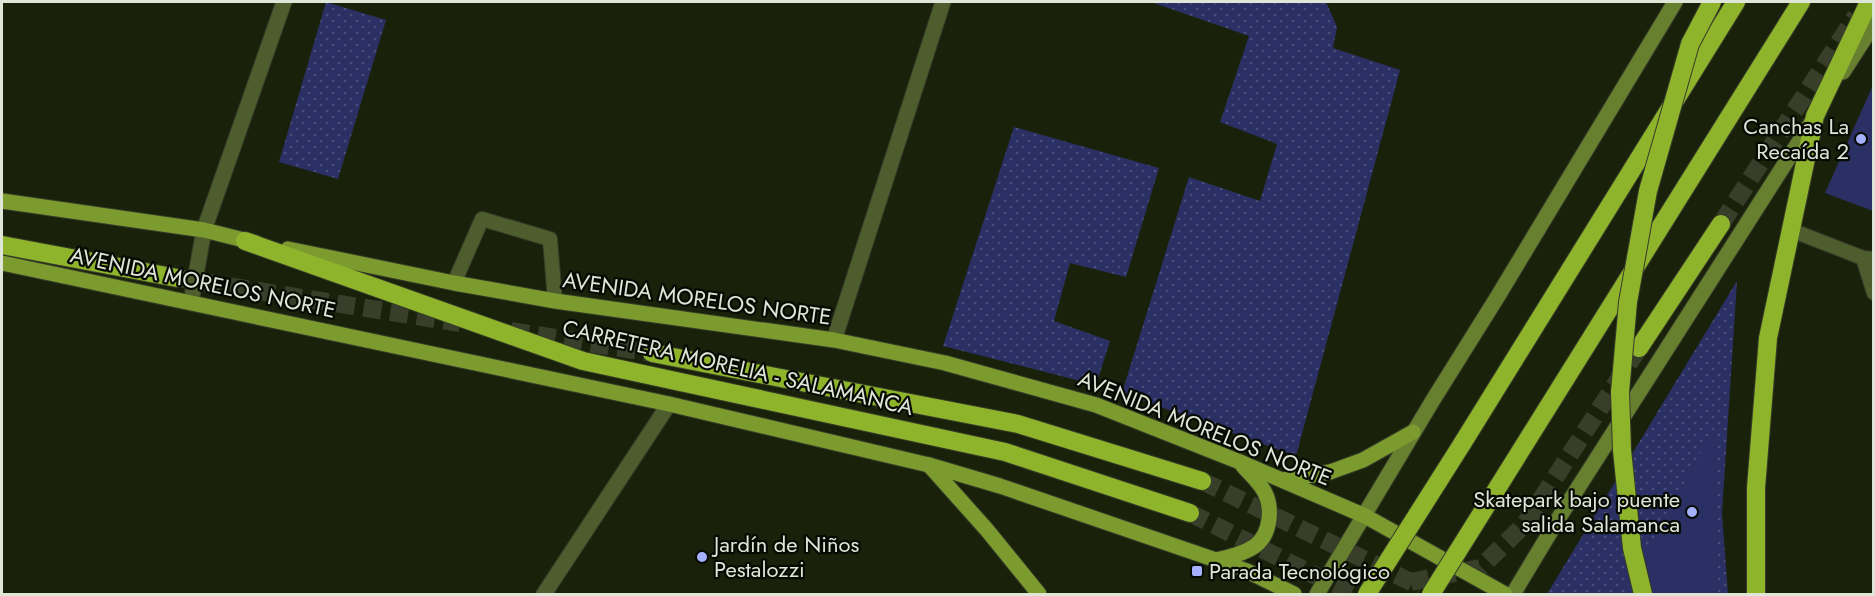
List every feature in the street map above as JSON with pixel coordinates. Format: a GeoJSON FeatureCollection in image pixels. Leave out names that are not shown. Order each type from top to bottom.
{"type":"FeatureCollection","features":[{"type":"Feature","properties":{"kind":"highway"},"geometry":{"type":"LineString","coordinates":[[1643,594],[1632,548],[1622,450],[1620,392],[1628,302],[1648,190],[1690,44],[1712,2]]}},
{"type":"Feature","properties":{"kind":"highway"},"geometry":{"type":"LineString","coordinates":[[1367,594],[1736,2]]}},
{"type":"Feature","properties":{"kind":"highway"},"geometry":{"type":"LineString","coordinates":[[1431,594],[1801,2]]}},
{"type":"Feature","properties":{"kind":"highway"},"geometry":{"type":"LineString","coordinates":[[1756,594],[1756,488],[1768,338],[1815,116],[1869,2]]}},
{"type":"Feature","properties":{"kind":"highway"},"geometry":{"type":"LineString","coordinates":[[1639,348],[1721,224]]}},
{"type":"Feature","properties":{"kind":"highway","name":"CARRETERA MORELIA - SALAMANCA"},"geometry":{"type":"LineString","coordinates":[[245,241],[583,361],[1005,452],[1190,513]]}},
{"type":"Feature","properties":{"kind":"highway"},"geometry":{"type":"LineString","coordinates":[[2,245],[177,278]]}},
{"type":"Feature","properties":{"kind":"highway","name":"CARRETERA MORELIA - SALAMANCA"},"geometry":{"type":"LineString","coordinates":[[652,353],[1018,424],[1202,481]]}},
{"type":"Feature","properties":{"kind":"main road"},"geometry":{"type":"LineString","coordinates":[[1317,594],[1413,432],[1676,2]]}},
{"type":"Feature","properties":{"kind":"main road"},"geometry":{"type":"LineString","coordinates":[[1513,594],[1560,516],[1874,24]]}},
{"type":"Feature","properties":{"kind":"main road","name":"AVENIDA MORELOS NORTE"},"geometry":{"type":"LineString","coordinates":[[2,201],[204,230],[245,241],[454,283],[555,301],[834,340],[945,363],[1096,405],[1240,462],[1365,516],[1505,594]]}},
{"type":"Feature","properties":{"kind":"main road","name":"AVENIDA MORELOS NORTE"},"geometry":{"type":"LineString","coordinates":[[2,263],[669,404],[929,465],[1053,503],[1216,560],[1294,594]]}},
{"type":"Feature","properties":{"kind":"main road"},"geometry":{"type":"LineString","coordinates":[[1283,480],[1330,472],[1363,460],[1413,432]]}},
{"type":"Feature","properties":{"kind":"main road"},"geometry":{"type":"LineString","coordinates":[[1216,560],[1238,555],[1256,545],[1263,536],[1270,519],[1269,505],[1264,490],[1240,462]]}},
{"type":"Feature","properties":{"kind":"main road"},"geometry":{"type":"LineString","coordinates":[[929,465],[987,530],[1039,594]]}},
{"type":"Feature","properties":{"kind":"street"},"geometry":{"type":"LineString","coordinates":[[191,302],[204,230],[284,2]]}},
{"type":"Feature","properties":{"kind":"street"},"geometry":{"type":"LineString","coordinates":[[834,340],[943,2]]}},
{"type":"Feature","properties":{"kind":"street"},"geometry":{"type":"LineString","coordinates":[[544,594],[669,404]]}},
{"type":"Feature","properties":{"kind":"lane"},"geometry":{"type":"LineString","coordinates":[[454,283],[482,219],[550,239],[555,301]]}},
{"type":"Feature","properties":{"kind":"lane"},"geometry":{"type":"LineString","coordinates":[[1791,230],[1868,258],[1874,293]]}},
{"type":"Feature","properties":{"kind":"shaded area"},"geometry":{"type":"Polygon","coordinates":[[[326,2],[386,20],[338,179],[279,162],[326,2]]]}},
{"type":"Feature","properties":{"kind":"shaded area"},"geometry":{"type":"Polygon","coordinates":[[[1151,2],[1326,2],[1337,27],[1333,48],[1400,70],[1296,456],[1122,393],[1189,177],[1260,201],[1277,144],[1220,122],[1249,36],[1151,2]]]}},
{"type":"Feature","properties":{"kind":"shaded area","name":"Canchas La Recaída 2"},"geometry":{"type":"Polygon","coordinates":[[[1873,85],[1873,211],[1825,193],[1873,85]]]}},
{"type":"Feature","properties":{"kind":"shaded area"},"geometry":{"type":"Polygon","coordinates":[[[1014,127],[1159,168],[1126,277],[1070,263],[1054,321],[1110,341],[1096,385],[943,346],[1014,127]]]}},
{"type":"Feature","properties":{"kind":"shaded area"},"geometry":{"type":"Polygon","coordinates":[[[1737,281],[1722,513],[1728,594],[1547,594],[1737,281]]]}},
{"type":"Feature","properties":{"kind":"shaded area","name":"Skatepark bajo puente salida Salamanca"},"geometry":{"type":"Polygon","coordinates":[[[1714,429],[1718,594],[1623,594],[1714,429]]]}},
{"type":"Feature","properties":{"kind":"tunnel"},"geometry":{"type":"LineString","coordinates":[[1721,224],[1856,16]]}},
{"type":"Feature","properties":{"kind":"tunnel"},"geometry":{"type":"LineString","coordinates":[[177,278],[460,323]]}},
{"type":"Feature","properties":{"kind":"tunnel"},"geometry":{"type":"LineString","coordinates":[[511,331],[652,353]]}},
{"type":"Feature","properties":{"kind":"tunnel"},"geometry":{"type":"LineString","coordinates":[[1411,582],[1480,568],[1525,524],[1639,348]]}},
{"type":"Feature","properties":{"kind":"tunnel"},"geometry":{"type":"LineString","coordinates":[[1202,481],[1421,588]]}},
{"type":"Feature","properties":{"kind":"tunnel"},"geometry":{"type":"LineString","coordinates":[[1190,513],[1352,594]]}},
{"type":"Feature","properties":{"kind":"place","name":"Canchas La Recaída 2"},"geometry":{"type":"Point","coordinates":[1861,139]}},
{"type":"Feature","properties":{"kind":"place","name":"Skatepark bajo puente salida Salamanca"},"geometry":{"type":"Point","coordinates":[1692,512]}},
{"type":"Feature","properties":{"kind":"place","name":"Jardín de Niños Pestalozzi"},"geometry":{"type":"Point","coordinates":[702,557]}},
{"type":"Feature","properties":{"kind":"place","name":"Parada Tecnológico"},"geometry":{"type":"Point","coordinates":[1197,571]}}]}
